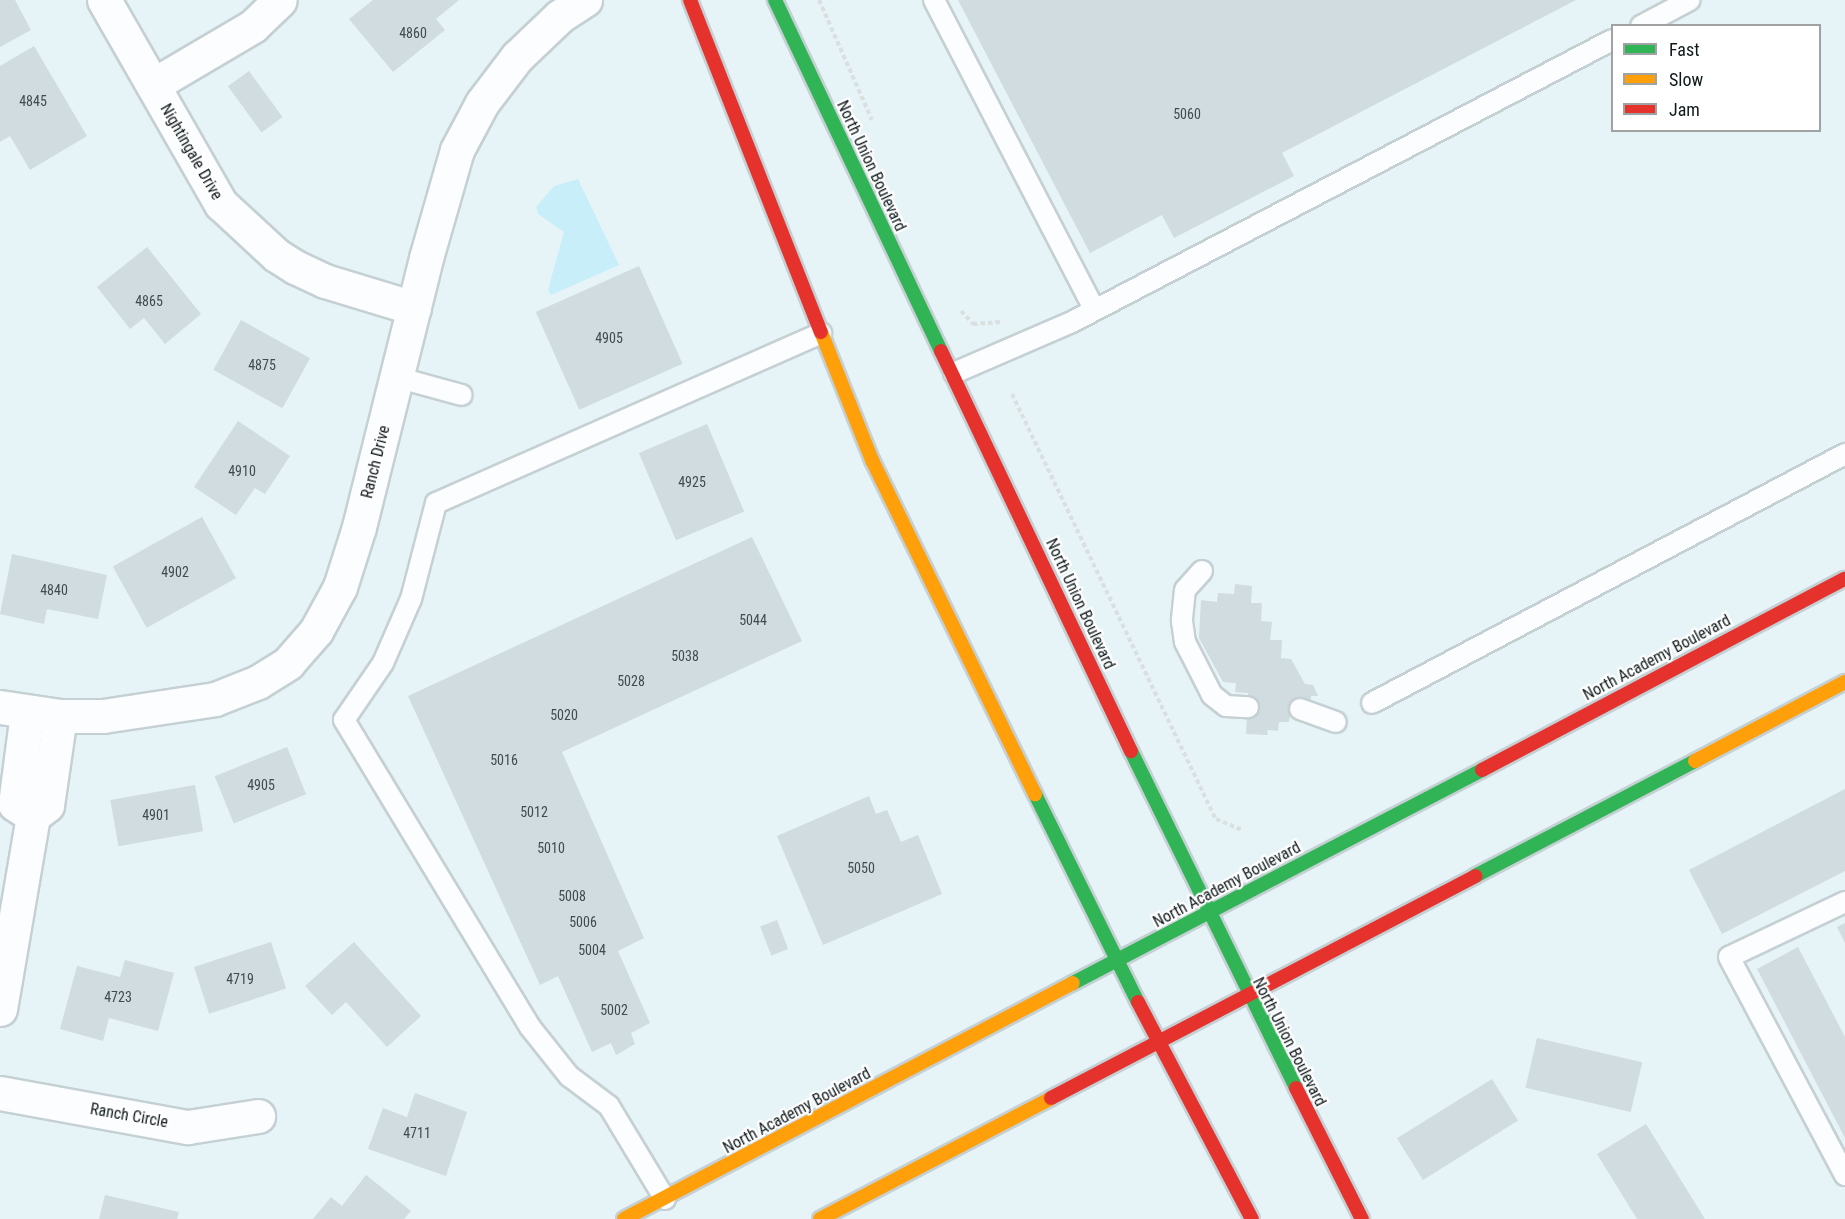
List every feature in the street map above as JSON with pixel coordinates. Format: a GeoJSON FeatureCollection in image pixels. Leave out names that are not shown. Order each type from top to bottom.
{"type":"FeatureCollection","features":[{"type":"Feature","properties":{"kind":"main road"},"geometry":{"type":"LineString","coordinates":[[690,0],[872,460],[1116,961],[1252,1219]]}},
{"type":"Feature","properties":{"kind":"main road","name":"North Union Boulevard"},"geometry":{"type":"LineString","coordinates":[[775,0],[887,241],[954,374],[1208,914],[1362,1219]]}},
{"type":"Feature","properties":{"kind":"main road","name":"North Academy Boulevard"},"geometry":{"type":"LineString","coordinates":[[624,1219],[1845,579]]}},
{"type":"Feature","properties":{"kind":"main road"},"geometry":{"type":"LineString","coordinates":[[820,1219],[1845,682]]}},
{"type":"Feature","properties":{"kind":"street","name":"Nightingale Drive"},"geometry":{"type":"LineString","coordinates":[[104,0],[221,204],[276,255],[325,281],[414,308]]}},
{"type":"Feature","properties":{"kind":"street"},"geometry":{"type":"LineString","coordinates":[[153,85],[254,26],[280,0]]}},
{"type":"Feature","properties":{"kind":"street","name":"Ranch Drive"},"geometry":{"type":"LineString","coordinates":[[14,710],[60,716],[134,714],[214,699],[258,682],[288,663],[316,631],[340,587],[359,527],[396,377],[457,150],[482,103],[517,57],[560,16],[585,0]]}},
{"type":"Feature","properties":{"kind":"street"},"geometry":{"type":"LineString","coordinates":[[14,710],[15,804],[33,816]]}},
{"type":"Feature","properties":{"kind":"street"},"geometry":{"type":"LineString","coordinates":[[0,1009],[33,816],[47,805],[60,716]]}},
{"type":"Feature","properties":{"kind":"street","name":"Ranch Circle"},"geometry":{"type":"LineString","coordinates":[[0,1093],[188,1127],[258,1116]]}},
{"type":"Feature","properties":{"kind":"lane"},"geometry":{"type":"LineString","coordinates":[[934,0],[1095,310]]}},
{"type":"Feature","properties":{"kind":"lane"},"geometry":{"type":"LineString","coordinates":[[1645,24],[1690,0]]}},
{"type":"Feature","properties":{"kind":"lane"},"geometry":{"type":"LineString","coordinates":[[954,374],[1095,310],[1611,41]]}},
{"type":"Feature","properties":{"kind":"lane"},"geometry":{"type":"LineString","coordinates":[[665,1199],[609,1106],[569,1076],[530,1027],[344,720],[383,663],[411,599],[436,503],[820,333]]}},
{"type":"Feature","properties":{"kind":"lane"},"geometry":{"type":"LineString","coordinates":[[396,377],[462,395]]}},
{"type":"Feature","properties":{"kind":"lane"},"geometry":{"type":"LineString","coordinates":[[1372,703],[1845,454]]}},
{"type":"Feature","properties":{"kind":"lane"},"geometry":{"type":"LineString","coordinates":[[1202,571],[1185,590],[1182,621],[1185,642],[1212,695],[1226,706],[1248,707]]}},
{"type":"Feature","properties":{"kind":"lane"},"geometry":{"type":"LineString","coordinates":[[1300,709],[1336,722]]}},
{"type":"Feature","properties":{"kind":"lane"},"geometry":{"type":"LineString","coordinates":[[1845,902],[1729,957],[1845,1175]]}},
{"type":"Feature","properties":{"kind":"path"},"geometry":{"type":"LineString","coordinates":[[819,0],[876,129]]}},
{"type":"Feature","properties":{"kind":"path"},"geometry":{"type":"LineString","coordinates":[[958,309],[973,324],[1014,321]]}},
{"type":"Feature","properties":{"kind":"path"},"geometry":{"type":"LineString","coordinates":[[1012,394],[1216,819],[1242,830]]}},
{"type":"Feature","properties":{"kind":"shaded area"},"geometry":{"type":"Polygon","coordinates":[[[578,179],[619,265],[551,295],[548,290],[564,232],[538,214],[536,207],[554,186],[578,179]]]}},
{"type":"Feature","properties":{"kind":"building"},"geometry":{"type":"Polygon","coordinates":[[[0,0],[15,0],[31,30],[0,47],[0,0]]]}},
{"type":"Feature","properties":{"kind":"building"},"geometry":{"type":"Polygon","coordinates":[[[373,0],[459,0],[436,19],[445,30],[393,72],[349,19],[373,0]]]}},
{"type":"Feature","properties":{"kind":"building"},"geometry":{"type":"Polygon","coordinates":[[[958,0],[1576,0],[1282,153],[1294,176],[1174,238],[1162,215],[1090,253],[958,0]]]}},
{"type":"Feature","properties":{"kind":"building"},"geometry":{"type":"Polygon","coordinates":[[[34,46],[87,136],[30,170],[10,136],[0,142],[0,66],[34,46]]]}},
{"type":"Feature","properties":{"kind":"building"},"geometry":{"type":"Polygon","coordinates":[[[249,71],[283,117],[261,132],[228,86],[249,71]]]}},
{"type":"Feature","properties":{"kind":"building"},"geometry":{"type":"Polygon","coordinates":[[[147,247],[201,314],[165,344],[144,318],[130,329],[97,287],[147,247]]]}},
{"type":"Feature","properties":{"kind":"building"},"geometry":{"type":"Polygon","coordinates":[[[639,266],[683,364],[579,410],[536,312],[639,266]]]}},
{"type":"Feature","properties":{"kind":"building"},"geometry":{"type":"Polygon","coordinates":[[[241,320],[310,358],[282,408],[213,370],[241,320]]]}},
{"type":"Feature","properties":{"kind":"building"},"geometry":{"type":"Polygon","coordinates":[[[238,421],[290,456],[265,494],[255,488],[236,515],[194,487],[238,421]]]}},
{"type":"Feature","properties":{"kind":"building"},"geometry":{"type":"Polygon","coordinates":[[[707,424],[744,511],[676,540],[639,453],[707,424]]]}},
{"type":"Feature","properties":{"kind":"building"},"geometry":{"type":"Polygon","coordinates":[[[202,517],[236,578],[147,628],[113,566],[202,517]]]}},
{"type":"Feature","properties":{"kind":"building"},"geometry":{"type":"Polygon","coordinates":[[[752,537],[802,641],[562,752],[644,938],[618,951],[650,1023],[631,1033],[635,1044],[616,1055],[611,1043],[592,1052],[558,976],[540,985],[408,696],[752,537]]]}},
{"type":"Feature","properties":{"kind":"building"},"geometry":{"type":"Polygon","coordinates":[[[12,554],[107,575],[98,619],[47,609],[44,624],[0,614],[12,554]]]}},
{"type":"Feature","properties":{"kind":"building"},"geometry":{"type":"Polygon","coordinates":[[[1235,584],[1252,586],[1251,603],[1262,603],[1261,621],[1272,622],[1270,640],[1282,640],[1281,658],[1291,659],[1305,684],[1313,685],[1318,696],[1311,696],[1310,705],[1300,714],[1290,714],[1289,722],[1279,722],[1278,731],[1267,730],[1268,735],[1246,734],[1248,693],[1235,692],[1236,683],[1223,682],[1199,638],[1201,600],[1217,602],[1218,593],[1234,594],[1235,584]]]}},
{"type":"Feature","properties":{"kind":"building"},"geometry":{"type":"Polygon","coordinates":[[[287,747],[306,794],[234,824],[215,776],[287,747]]]}},
{"type":"Feature","properties":{"kind":"building"},"geometry":{"type":"Polygon","coordinates":[[[195,785],[203,831],[118,846],[110,800],[195,785]]]}},
{"type":"Feature","properties":{"kind":"building"},"geometry":{"type":"Polygon","coordinates":[[[1845,789],[1845,871],[1722,934],[1689,870],[1845,789]]]}},
{"type":"Feature","properties":{"kind":"building"},"geometry":{"type":"Polygon","coordinates":[[[869,796],[876,814],[887,810],[901,842],[918,835],[942,894],[823,945],[777,836],[869,796]]]}},
{"type":"Feature","properties":{"kind":"building"},"geometry":{"type":"Polygon","coordinates":[[[777,920],[788,949],[771,955],[760,926],[777,920]]]}},
{"type":"Feature","properties":{"kind":"building"},"geometry":{"type":"Polygon","coordinates":[[[1845,923],[1845,943],[1837,927],[1845,923]]]}},
{"type":"Feature","properties":{"kind":"building"},"geometry":{"type":"Polygon","coordinates":[[[271,942],[286,989],[209,1014],[194,967],[271,942]]]}},
{"type":"Feature","properties":{"kind":"building"},"geometry":{"type":"Polygon","coordinates":[[[354,942],[421,1016],[387,1047],[346,1002],[332,1015],[305,986],[354,942]]]}},
{"type":"Feature","properties":{"kind":"building"},"geometry":{"type":"Polygon","coordinates":[[[1798,947],[1845,1037],[1845,1138],[1757,969],[1798,947]]]}},
{"type":"Feature","properties":{"kind":"building"},"geometry":{"type":"Polygon","coordinates":[[[125,960],[174,973],[158,1031],[109,1018],[103,1041],[60,1029],[77,966],[120,977],[125,960]]]}},
{"type":"Feature","properties":{"kind":"building"},"geometry":{"type":"Polygon","coordinates":[[[1537,1038],[1642,1062],[1631,1112],[1526,1088],[1537,1038]]]}},
{"type":"Feature","properties":{"kind":"building"},"geometry":{"type":"Polygon","coordinates":[[[1492,1079],[1518,1121],[1423,1180],[1397,1138],[1492,1079]]]}},
{"type":"Feature","properties":{"kind":"building"},"geometry":{"type":"Polygon","coordinates":[[[415,1093],[467,1112],[446,1176],[368,1149],[383,1108],[407,1117],[415,1093]]]}},
{"type":"Feature","properties":{"kind":"building"},"geometry":{"type":"Polygon","coordinates":[[[1646,1124],[1705,1219],[1637,1219],[1597,1154],[1646,1124]]]}},
{"type":"Feature","properties":{"kind":"building"},"geometry":{"type":"Polygon","coordinates":[[[366,1175],[411,1211],[404,1219],[313,1219],[331,1197],[342,1206],[366,1175]]]}},
{"type":"Feature","properties":{"kind":"building"},"geometry":{"type":"Polygon","coordinates":[[[105,1195],[179,1212],[177,1219],[99,1219],[105,1195]]]}},
{"type":"Feature","properties":{"kind":"traffic: fast"},"geometry":{"type":"LineString","coordinates":[[775,0],[941,351]]}},
{"type":"Feature","properties":{"kind":"traffic: fast"},"geometry":{"type":"LineString","coordinates":[[1131,751],[1296,1088]]}},
{"type":"Feature","properties":{"kind":"traffic: fast"},"geometry":{"type":"LineString","coordinates":[[1475,876],[1695,761]]}},
{"type":"Feature","properties":{"kind":"traffic: fast"},"geometry":{"type":"LineString","coordinates":[[1073,983],[1482,770]]}},
{"type":"Feature","properties":{"kind":"traffic: fast"},"geometry":{"type":"LineString","coordinates":[[1035,794],[1138,1002]]}},
{"type":"Feature","properties":{"kind":"traffic: slow"},"geometry":{"type":"LineString","coordinates":[[821,332],[872,460],[1035,794]]}},
{"type":"Feature","properties":{"kind":"traffic: slow"},"geometry":{"type":"LineString","coordinates":[[1695,761],[1845,682]]}},
{"type":"Feature","properties":{"kind":"traffic: slow"},"geometry":{"type":"LineString","coordinates":[[624,1219],[1073,983]]}},
{"type":"Feature","properties":{"kind":"traffic: slow"},"geometry":{"type":"LineString","coordinates":[[820,1219],[1051,1098]]}},
{"type":"Feature","properties":{"kind":"traffic: jam"},"geometry":{"type":"LineString","coordinates":[[690,0],[821,332]]}},
{"type":"Feature","properties":{"kind":"traffic: jam"},"geometry":{"type":"LineString","coordinates":[[941,351],[1131,751]]}},
{"type":"Feature","properties":{"kind":"traffic: jam"},"geometry":{"type":"LineString","coordinates":[[1482,770],[1845,579]]}},
{"type":"Feature","properties":{"kind":"traffic: jam"},"geometry":{"type":"LineString","coordinates":[[1051,1098],[1475,876]]}},
{"type":"Feature","properties":{"kind":"traffic: jam"},"geometry":{"type":"LineString","coordinates":[[1138,1002],[1252,1219]]}},
{"type":"Feature","properties":{"kind":"traffic: jam"},"geometry":{"type":"LineString","coordinates":[[1296,1088],[1362,1219]]}}]}
